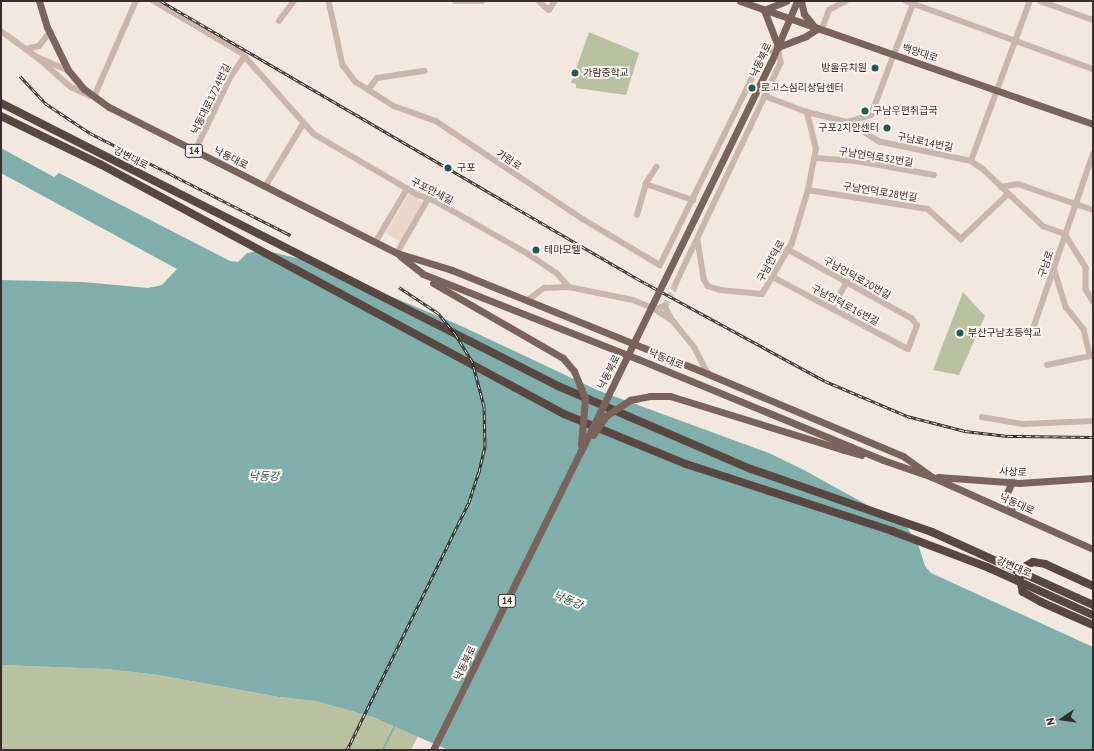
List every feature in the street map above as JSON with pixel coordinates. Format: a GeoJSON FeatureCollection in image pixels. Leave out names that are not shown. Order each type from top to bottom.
{"type":"FeatureCollection","features":[{"type":"Feature","properties":{"kind":"highway","name":"강변대로"},"geometry":{"type":"LineString","coordinates":[[1,103],[551,382],[627,417],[751,469],[932,532],[1093,605]]}},
{"type":"Feature","properties":{"kind":"highway","name":"강변대로"},"geometry":{"type":"LineString","coordinates":[[1,116],[100,164],[564,414],[686,464],[892,531],[987,566],[1093,615]]}},
{"type":"Feature","properties":{"kind":"highway"},"geometry":{"type":"LineString","coordinates":[[1093,586],[1045,564],[1034,562],[1026,566],[1019,576],[1023,592],[1041,602],[1093,625]]}},
{"type":"Feature","properties":{"kind":"main road","name":"낙동대로"},"geometry":{"type":"LineString","coordinates":[[39,1],[50,32],[68,70],[84,89],[101,102],[397,253],[452,270],[708,374],[902,456],[932,477]]}},
{"type":"Feature","properties":{"kind":"main road","name":"백양대로"},"geometry":{"type":"LineString","coordinates":[[740,1],[790,20],[998,90],[1093,124]]}},
{"type":"Feature","properties":{"kind":"main road"},"geometry":{"type":"LineString","coordinates":[[786,1],[764,10],[778,47],[819,30],[804,14],[800,1]]}},
{"type":"Feature","properties":{"kind":"main road","name":"낙동북로"},"geometry":{"type":"LineString","coordinates":[[433,750],[771,62],[797,1]]}},
{"type":"Feature","properties":{"kind":"main road","name":"낙동대로"},"geometry":{"type":"LineString","coordinates":[[397,253],[423,274],[638,359],[883,460],[932,477],[1093,549]]}},
{"type":"Feature","properties":{"kind":"main road","name":"14"},"geometry":{"type":"LineString","coordinates":[[397,253],[433,283],[563,358],[574,371],[586,398],[581,451]]}},
{"type":"Feature","properties":{"kind":"main road","name":"14"},"geometry":{"type":"LineString","coordinates":[[581,451],[606,416],[630,400],[650,396],[670,396],[932,477]]}},
{"type":"Feature","properties":{"kind":"main road","name":"사상로"},"geometry":{"type":"LineString","coordinates":[[932,477],[1012,482],[1093,478]]}},
{"type":"Feature","properties":{"kind":"main road"},"geometry":{"type":"LineString","coordinates":[[1012,482],[1007,493],[1012,512]]}},
{"type":"Feature","properties":{"kind":"street"},"geometry":{"type":"LineString","coordinates":[[94,97],[136,1]]}},
{"type":"Feature","properties":{"kind":"street","name":"구포만세길"},"geometry":{"type":"LineString","coordinates":[[154,1],[222,40],[245,56],[304,124],[319,137],[407,188],[428,198],[527,253],[558,273],[569,287]]}},
{"type":"Feature","properties":{"kind":"street"},"geometry":{"type":"LineString","coordinates":[[279,21],[294,1]]}},
{"type":"Feature","properties":{"kind":"street","name":"가람로"},"geometry":{"type":"LineString","coordinates":[[329,1],[347,72],[368,90],[394,106],[436,121],[583,219],[660,266],[693,200]]}},
{"type":"Feature","properties":{"kind":"street"},"geometry":{"type":"LineString","coordinates":[[455,1],[482,1]]}},
{"type":"Feature","properties":{"kind":"street"},"geometry":{"type":"LineString","coordinates":[[539,1],[549,10],[555,1]]}},
{"type":"Feature","properties":{"kind":"street"},"geometry":{"type":"LineString","coordinates":[[819,30],[829,10],[846,1]]}},
{"type":"Feature","properties":{"kind":"street"},"geometry":{"type":"LineString","coordinates":[[906,1],[913,2],[1093,69]]}},
{"type":"Feature","properties":{"kind":"street"},"geometry":{"type":"LineString","coordinates":[[971,162],[1030,1]]}},
{"type":"Feature","properties":{"kind":"street"},"geometry":{"type":"LineString","coordinates":[[1040,1],[1093,20]]}},
{"type":"Feature","properties":{"kind":"street"},"geometry":{"type":"LineString","coordinates":[[848,122],[871,116],[895,56],[913,2]]}},
{"type":"Feature","properties":{"kind":"street"},"geometry":{"type":"LineString","coordinates":[[1,31],[37,57],[71,87],[101,102]]}},
{"type":"Feature","properties":{"kind":"street"},"geometry":{"type":"LineString","coordinates":[[26,49],[39,46],[50,32]]}},
{"type":"Feature","properties":{"kind":"street"},"geometry":{"type":"LineString","coordinates":[[646,184],[693,200],[764,54],[778,47],[781,63],[676,284]]}},
{"type":"Feature","properties":{"kind":"street","name":"낙동대로1724번길"},"geometry":{"type":"LineString","coordinates":[[195,151],[231,76],[245,56]]}},
{"type":"Feature","properties":{"kind":"street"},"geometry":{"type":"LineString","coordinates":[[37,57],[68,70]]}},
{"type":"Feature","properties":{"kind":"street"},"geometry":{"type":"LineString","coordinates":[[368,90],[377,78],[424,71]]}},
{"type":"Feature","properties":{"kind":"street","name":"구남로14번길"},"geometry":{"type":"LineString","coordinates":[[765,96],[807,112],[848,122],[878,141],[971,162],[983,169],[1043,226],[1065,234]]}},
{"type":"Feature","properties":{"kind":"street","name":"구남언덕로"},"geometry":{"type":"LineString","coordinates":[[698,239],[704,279],[708,286],[720,290],[762,294],[788,250],[808,190],[815,158],[815,141],[807,112]]}},
{"type":"Feature","properties":{"kind":"street"},"geometry":{"type":"LineString","coordinates":[[265,187],[304,124]]}},
{"type":"Feature","properties":{"kind":"street","name":"구남로"},"geometry":{"type":"LineString","coordinates":[[1033,329],[1093,154]]}},
{"type":"Feature","properties":{"kind":"street","name":"구남언덕로32번길"},"geometry":{"type":"LineString","coordinates":[[815,158],[857,161],[934,175]]}},
{"type":"Feature","properties":{"kind":"street"},"geometry":{"type":"LineString","coordinates":[[637,215],[646,184],[657,167]]}},
{"type":"Feature","properties":{"kind":"street"},"geometry":{"type":"LineString","coordinates":[[1001,187],[1018,184],[1093,210]]}},
{"type":"Feature","properties":{"kind":"street"},"geometry":{"type":"LineString","coordinates":[[376,243],[407,188]]}},
{"type":"Feature","properties":{"kind":"street","name":"구남언덕로28번길"},"geometry":{"type":"LineString","coordinates":[[808,190],[928,209],[961,239],[1008,194]]}},
{"type":"Feature","properties":{"kind":"street"},"geometry":{"type":"LineString","coordinates":[[397,253],[428,198]]}},
{"type":"Feature","properties":{"kind":"street"},"geometry":{"type":"LineString","coordinates":[[1065,234],[1086,268],[1086,289],[1093,301]]}},
{"type":"Feature","properties":{"kind":"street","name":"구남언덕로20번길"},"geometry":{"type":"LineString","coordinates":[[788,250],[916,322],[916,330],[908,349]]}},
{"type":"Feature","properties":{"kind":"street"},"geometry":{"type":"LineString","coordinates":[[1047,365],[1091,357],[1084,329],[1066,307],[1054,267]]}},
{"type":"Feature","properties":{"kind":"street","name":"구남언덕로16번길"},"geometry":{"type":"LineString","coordinates":[[773,277],[908,349]]}},
{"type":"Feature","properties":{"kind":"street"},"geometry":{"type":"LineString","coordinates":[[832,308],[847,282]]}},
{"type":"Feature","properties":{"kind":"street"},"geometry":{"type":"LineString","coordinates":[[528,300],[544,288],[569,287],[610,294],[655,309],[665,306],[674,322],[695,348],[708,374]]}},
{"type":"Feature","properties":{"kind":"street"},"geometry":{"type":"LineString","coordinates":[[982,417],[1023,424],[1093,421]]}},
{"type":"Feature","properties":{"kind":"green space"},"geometry":{"type":"Polygon","coordinates":[[[589,32],[639,53],[626,95],[576,88],[576,84],[571,83],[589,32]]]}},
{"type":"Feature","properties":{"kind":"green space"},"geometry":{"type":"Polygon","coordinates":[[[963,292],[985,316],[959,375],[933,370],[963,292]]]}},
{"type":"Feature","properties":{"kind":"green space"},"geometry":{"type":"Polygon","coordinates":[[[1,665],[106,669],[158,675],[279,697],[315,701],[373,717],[418,736],[411,750],[1,750],[1,665]]]}},
{"type":"Feature","properties":{"kind":"shaded area"},"geometry":{"type":"Polygon","coordinates":[[[409,193],[421,201],[421,205],[400,242],[386,233],[409,193]]]}},
{"type":"Feature","properties":{"kind":"water","name":"낙동강"},"geometry":{"type":"Polygon","coordinates":[[[1,148],[54,177],[59,173],[230,261],[238,262],[247,253],[263,250],[305,260],[459,325],[597,390],[769,453],[804,470],[907,527],[919,547],[925,566],[931,573],[1093,647],[1093,750],[448,750],[373,717],[315,701],[279,697],[158,675],[106,669],[1,665],[1,280],[83,282],[148,288],[162,285],[177,269],[1,173],[1,148]]]}},
{"type":"Feature","properties":{"kind":"waterway"},"geometry":{"type":"LineString","coordinates":[[383,750],[395,725]]}},
{"type":"Feature","properties":{"kind":"tunnel"},"geometry":{"type":"LineString","coordinates":[[665,306],[676,284]]}},
{"type":"Feature","properties":{"kind":"railway"},"geometry":{"type":"LineString","coordinates":[[161,1],[636,278],[825,381],[907,416],[965,431],[1008,436],[1093,437]]}},
{"type":"Feature","properties":{"kind":"railway"},"geometry":{"type":"LineString","coordinates":[[20,76],[45,103],[90,133],[290,235]]}},
{"type":"Feature","properties":{"kind":"railway"},"geometry":{"type":"LineString","coordinates":[[347,750],[469,502],[479,472],[485,446],[484,406],[472,361],[456,335],[438,313],[399,287]]}},
{"type":"Feature","properties":{"kind":"place","name":"방울유치원"},"geometry":{"type":"Point","coordinates":[875,68]}},
{"type":"Feature","properties":{"kind":"place","name":"가람중학교"},"geometry":{"type":"Point","coordinates":[575,73]}},
{"type":"Feature","properties":{"kind":"place","name":"로고스심리상담센터"},"geometry":{"type":"Point","coordinates":[752,88]}},
{"type":"Feature","properties":{"kind":"place","name":"구남우편취급국"},"geometry":{"type":"Point","coordinates":[865,111]}},
{"type":"Feature","properties":{"kind":"place","name":"구포2치안센터"},"geometry":{"type":"Point","coordinates":[887,128]}},
{"type":"Feature","properties":{"kind":"place","name":"구포"},"geometry":{"type":"Point","coordinates":[448,168]}},
{"type":"Feature","properties":{"kind":"place","name":"테마모텔"},"geometry":{"type":"Point","coordinates":[536,250]}},
{"type":"Feature","properties":{"kind":"place","name":"부산구남초등학교"},"geometry":{"type":"Point","coordinates":[960,333]}}]}
